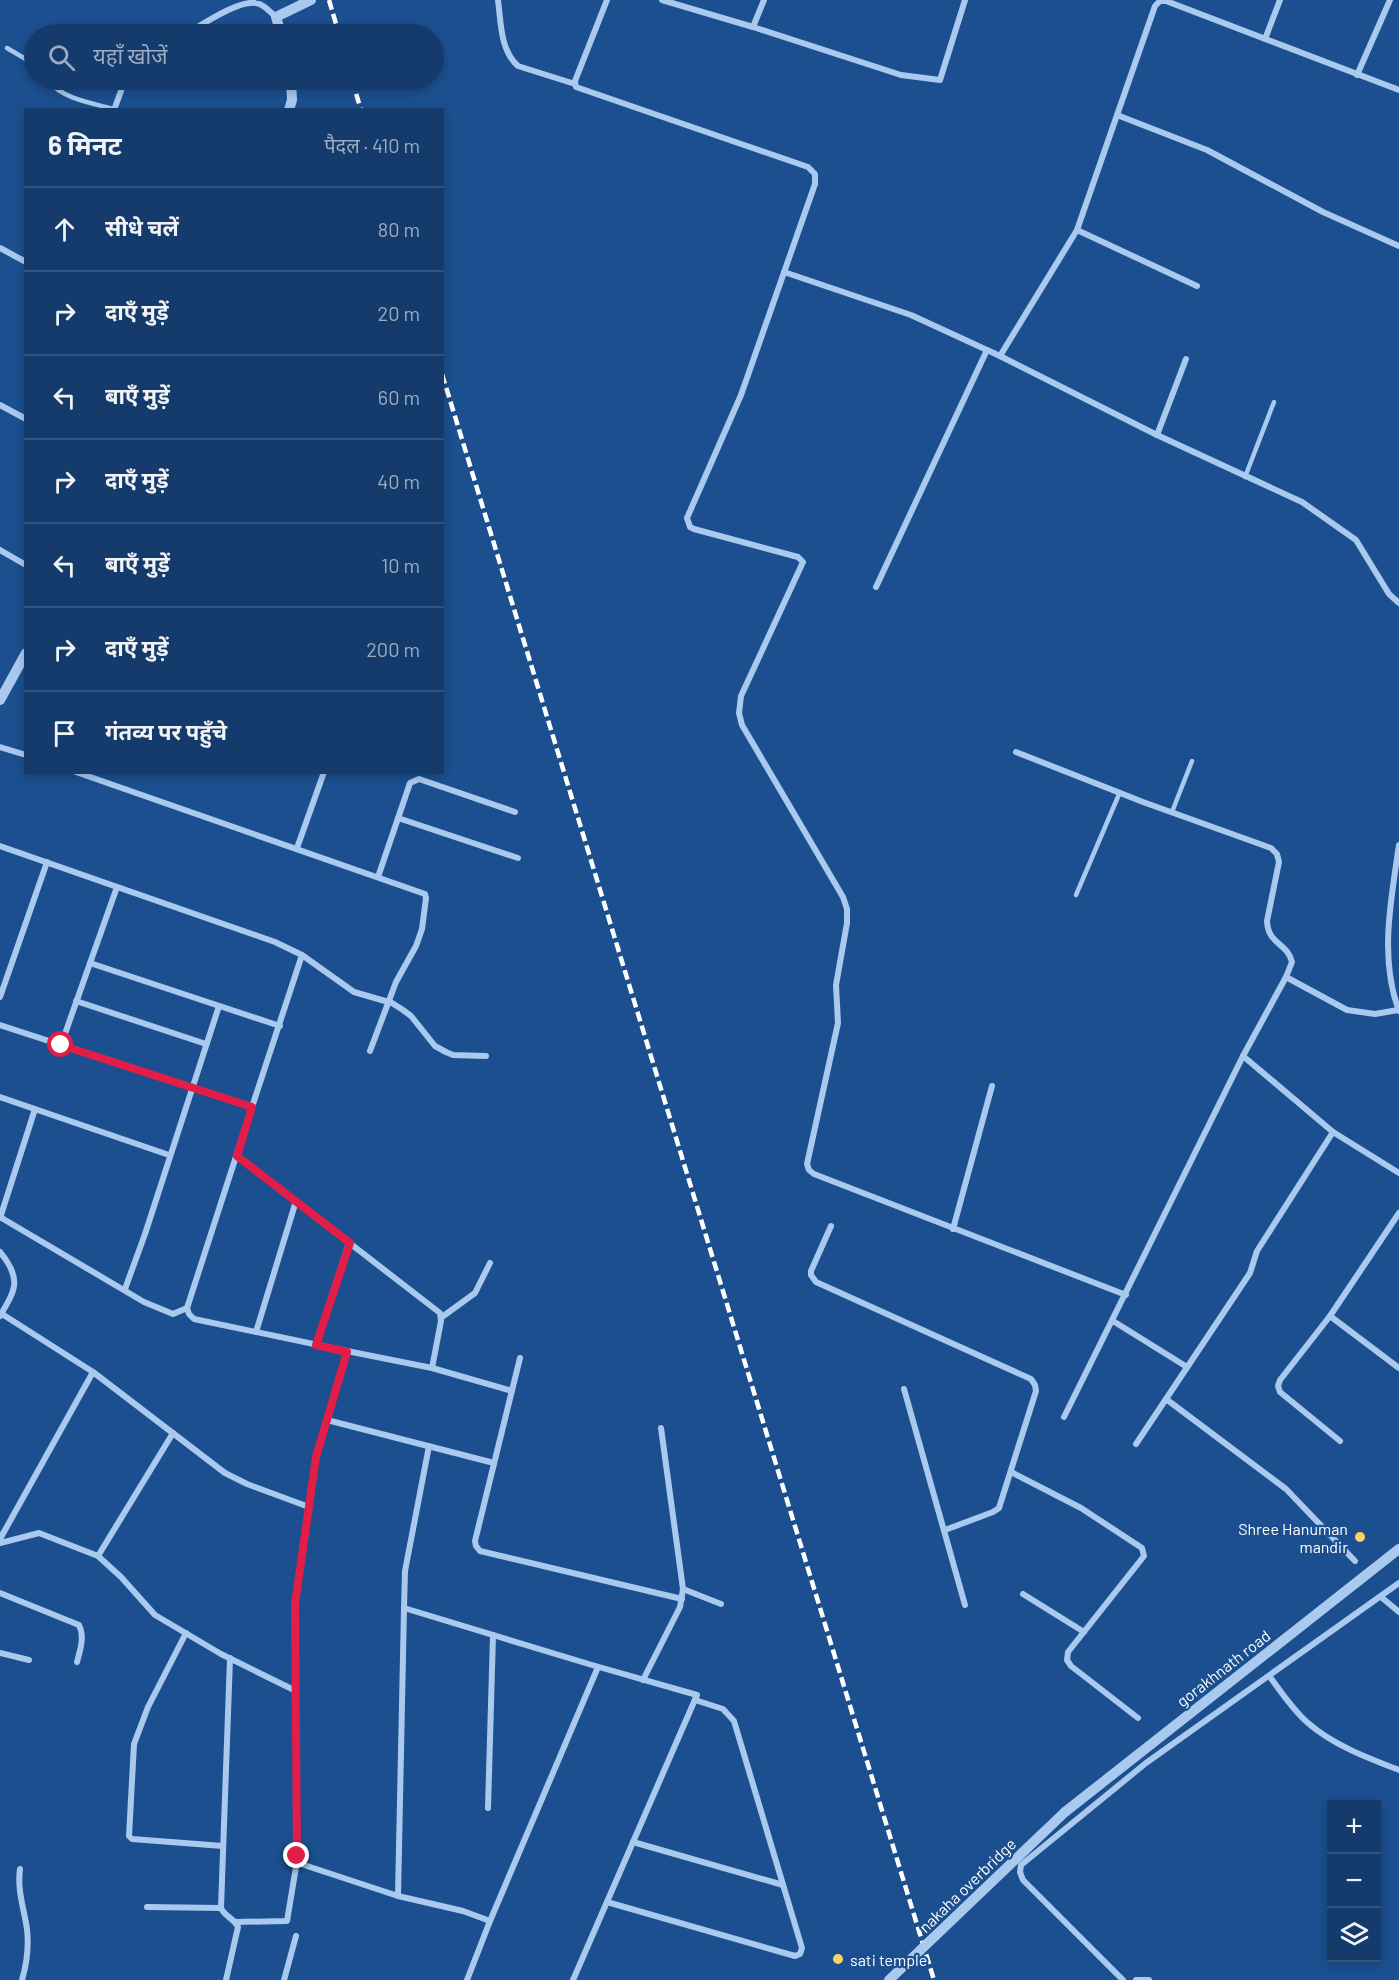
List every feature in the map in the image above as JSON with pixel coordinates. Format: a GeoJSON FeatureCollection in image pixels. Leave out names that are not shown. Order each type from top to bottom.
{"type":"FeatureCollection","features":[{"type":"Feature","properties":{"kind":"street"},"geometry":{"type":"LineString","coordinates":[[276,17],[311,0]]}},
{"type":"Feature","properties":{"kind":"street"},"geometry":{"type":"LineString","coordinates":[[498,0],[504,43],[512,60],[518,66],[808,167],[814,174],[815,184],[741,395],[687,518],[690,527],[694,529],[798,557],[803,562],[741,696],[739,713],[742,725],[843,897],[847,909],[847,923],[836,985],[838,1023],[807,1164],[809,1170],[953,1229],[1126,1295]]}},
{"type":"Feature","properties":{"kind":"street"},"geometry":{"type":"LineString","coordinates":[[575,84],[607,0]]}},
{"type":"Feature","properties":{"kind":"street"},"geometry":{"type":"LineString","coordinates":[[662,0],[680,2],[901,75],[940,80],[965,0]]}},
{"type":"Feature","properties":{"kind":"street"},"geometry":{"type":"LineString","coordinates":[[753,27],[764,0]]}},
{"type":"Feature","properties":{"kind":"street"},"geometry":{"type":"LineString","coordinates":[[1185,8],[1188,0]]}},
{"type":"Feature","properties":{"kind":"street"},"geometry":{"type":"LineString","coordinates":[[1264,39],[1280,0]]}},
{"type":"Feature","properties":{"kind":"street"},"geometry":{"type":"LineString","coordinates":[[1357,75],[1390,0]]}},
{"type":"Feature","properties":{"kind":"street"},"geometry":{"type":"LineString","coordinates":[[204,24],[234,7],[256,1],[276,17],[278,24]]}},
{"type":"Feature","properties":{"kind":"street"},"geometry":{"type":"LineString","coordinates":[[1000,356],[1077,230],[1155,6],[1160,1],[1185,8],[1399,90]]}},
{"type":"Feature","properties":{"kind":"street"},"geometry":{"type":"LineString","coordinates":[[114,108],[121,90]]}},
{"type":"Feature","properties":{"kind":"street"},"geometry":{"type":"LineString","coordinates":[[290,108],[292,90]]}},
{"type":"Feature","properties":{"kind":"street"},"geometry":{"type":"LineString","coordinates":[[1117,115],[1207,150],[1323,212],[1399,246]]}},
{"type":"Feature","properties":{"kind":"street"},"geometry":{"type":"LineString","coordinates":[[1077,230],[1197,286]]}},
{"type":"Feature","properties":{"kind":"street"},"geometry":{"type":"LineString","coordinates":[[0,248],[24,261]]}},
{"type":"Feature","properties":{"kind":"street"},"geometry":{"type":"LineString","coordinates":[[784,272],[910,315],[1000,356],[1245,477],[1302,502],[1349,535],[1361,548],[1389,594],[1399,603]]}},
{"type":"Feature","properties":{"kind":"street"},"geometry":{"type":"LineString","coordinates":[[876,587],[987,350]]}},
{"type":"Feature","properties":{"kind":"street"},"geometry":{"type":"LineString","coordinates":[[1157,435],[1186,359]]}},
{"type":"Feature","properties":{"kind":"street"},"geometry":{"type":"LineString","coordinates":[[0,405],[24,418]]}},
{"type":"Feature","properties":{"kind":"street"},"geometry":{"type":"LineString","coordinates":[[0,550],[24,564]]}},
{"type":"Feature","properties":{"kind":"street"},"geometry":{"type":"LineString","coordinates":[[0,700],[24,657]]}},
{"type":"Feature","properties":{"kind":"street"},"geometry":{"type":"LineString","coordinates":[[0,747],[24,754]]}},
{"type":"Feature","properties":{"kind":"street"},"geometry":{"type":"LineString","coordinates":[[1016,752],[1270,848],[1276,854],[1279,862],[1267,929],[1270,936],[1290,956],[1292,962],[1064,1417]]}},
{"type":"Feature","properties":{"kind":"street"},"geometry":{"type":"LineString","coordinates":[[82,774],[425,894],[422,929],[416,946],[396,982],[370,1051]]}},
{"type":"Feature","properties":{"kind":"street"},"geometry":{"type":"LineString","coordinates":[[297,848],[323,774]]}},
{"type":"Feature","properties":{"kind":"street"},"geometry":{"type":"LineString","coordinates":[[378,877],[410,783],[419,779],[515,812]]}},
{"type":"Feature","properties":{"kind":"street"},"geometry":{"type":"LineString","coordinates":[[398,818],[518,858]]}},
{"type":"Feature","properties":{"kind":"street"},"geometry":{"type":"LineString","coordinates":[[1286,977],[1347,1010],[1375,1014],[1399,1010],[1387,957],[1388,918],[1399,845]]}},
{"type":"Feature","properties":{"kind":"street"},"geometry":{"type":"LineString","coordinates":[[0,846],[274,942],[302,955],[354,992],[388,1002],[403,1010],[411,1016],[435,1046],[446,1052],[453,1055],[486,1056]]}},
{"type":"Feature","properties":{"kind":"street"},"geometry":{"type":"LineString","coordinates":[[0,997],[47,862]]}},
{"type":"Feature","properties":{"kind":"street"},"geometry":{"type":"LineString","coordinates":[[61,1045],[117,887]]}},
{"type":"Feature","properties":{"kind":"street"},"geometry":{"type":"LineString","coordinates":[[302,955],[187,1308],[189,1314],[194,1319],[432,1368],[512,1390]]}},
{"type":"Feature","properties":{"kind":"street"},"geometry":{"type":"LineString","coordinates":[[90,963],[280,1026]]}},
{"type":"Feature","properties":{"kind":"street"},"geometry":{"type":"LineString","coordinates":[[76,1001],[206,1044]]}},
{"type":"Feature","properties":{"kind":"street"},"geometry":{"type":"LineString","coordinates":[[125,1289],[146,1234],[219,1006]]}},
{"type":"Feature","properties":{"kind":"street"},"geometry":{"type":"LineString","coordinates":[[0,1025],[252,1107]]}},
{"type":"Feature","properties":{"kind":"street"},"geometry":{"type":"LineString","coordinates":[[1243,1056],[1333,1132],[1399,1173]]}},
{"type":"Feature","properties":{"kind":"street"},"geometry":{"type":"LineString","coordinates":[[953,1229],[992,1086]]}},
{"type":"Feature","properties":{"kind":"street"},"geometry":{"type":"LineString","coordinates":[[0,1097],[170,1155]]}},
{"type":"Feature","properties":{"kind":"street"},"geometry":{"type":"LineString","coordinates":[[35,1109],[0,1217],[144,1302],[172,1314],[187,1308]]}},
{"type":"Feature","properties":{"kind":"street"},"geometry":{"type":"LineString","coordinates":[[1136,1444],[1250,1273],[1257,1251],[1333,1132]]}},
{"type":"Feature","properties":{"kind":"street"},"geometry":{"type":"LineString","coordinates":[[237,1156],[441,1313],[432,1368]]}},
{"type":"Feature","properties":{"kind":"street"},"geometry":{"type":"LineString","coordinates":[[256,1332],[296,1201]]}},
{"type":"Feature","properties":{"kind":"street"},"geometry":{"type":"LineString","coordinates":[[1340,1441],[1280,1392],[1278,1386],[1330,1316],[1399,1213]]}},
{"type":"Feature","properties":{"kind":"street"},"geometry":{"type":"LineString","coordinates":[[831,1226],[811,1271],[816,1282],[1031,1379],[1035,1385],[1036,1391],[999,1508],[945,1530]]}},
{"type":"Feature","properties":{"kind":"street"},"geometry":{"type":"LineString","coordinates":[[316,1345],[350,1243]]}},
{"type":"Feature","properties":{"kind":"street"},"geometry":{"type":"LineString","coordinates":[[0,1252],[15,1275],[16,1284],[13,1295],[1,1316],[93,1372],[225,1473],[247,1484],[309,1507]]}},
{"type":"Feature","properties":{"kind":"street"},"geometry":{"type":"LineString","coordinates":[[442,1317],[475,1293],[490,1263]]}},
{"type":"Feature","properties":{"kind":"street"},"geometry":{"type":"LineString","coordinates":[[1330,1316],[1399,1368]]}},
{"type":"Feature","properties":{"kind":"street"},"geometry":{"type":"LineString","coordinates":[[1113,1321],[1187,1367]]}},
{"type":"Feature","properties":{"kind":"street"},"geometry":{"type":"LineString","coordinates":[[230,1658],[221,1908],[224,1914],[236,1922],[287,1921],[297,1861],[295,1604],[316,1457],[347,1352]]}},
{"type":"Feature","properties":{"kind":"street"},"geometry":{"type":"LineString","coordinates":[[520,1358],[475,1541],[480,1551],[682,1599]]}},
{"type":"Feature","properties":{"kind":"street"},"geometry":{"type":"LineString","coordinates":[[0,1541],[93,1372]]}},
{"type":"Feature","properties":{"kind":"street"},"geometry":{"type":"LineString","coordinates":[[904,1389],[965,1605]]}},
{"type":"Feature","properties":{"kind":"street"},"geometry":{"type":"LineString","coordinates":[[1166,1399],[1286,1489],[1355,1561]]}},
{"type":"Feature","properties":{"kind":"street"},"geometry":{"type":"LineString","coordinates":[[327,1420],[494,1463]]}},
{"type":"Feature","properties":{"kind":"street"},"geometry":{"type":"LineString","coordinates":[[643,1680],[680,1607],[683,1589],[661,1428]]}},
{"type":"Feature","properties":{"kind":"street"},"geometry":{"type":"LineString","coordinates":[[98,1556],[173,1433]]}},
{"type":"Feature","properties":{"kind":"street"},"geometry":{"type":"LineString","coordinates":[[398,1896],[405,1571],[429,1446]]}},
{"type":"Feature","properties":{"kind":"street"},"geometry":{"type":"LineString","coordinates":[[1011,1472],[1081,1508],[1142,1548],[1144,1556],[1068,1652],[1071,1666],[1138,1718]]}},
{"type":"Feature","properties":{"kind":"street"},"geometry":{"type":"LineString","coordinates":[[0,1541],[39,1533],[98,1556],[121,1577],[155,1615],[230,1658],[296,1691]]}},
{"type":"Feature","properties":{"kind":"street","name":"gorakhnath road"},"geometry":{"type":"LineString","coordinates":[[1065,1812],[1399,1549]]}},
{"type":"Feature","properties":{"kind":"street"},"geometry":{"type":"LineString","coordinates":[[1123,1980],[1023,1880],[1020,1872],[1021,1865],[1146,1763],[1270,1677],[1399,1583]]}},
{"type":"Feature","properties":{"kind":"street"},"geometry":{"type":"LineString","coordinates":[[683,1589],[721,1604]]}},
{"type":"Feature","properties":{"kind":"street"},"geometry":{"type":"LineString","coordinates":[[0,1593],[79,1625],[82,1638],[77,1662]]}},
{"type":"Feature","properties":{"kind":"street"},"geometry":{"type":"LineString","coordinates":[[1023,1594],[1084,1632]]}},
{"type":"Feature","properties":{"kind":"street"},"geometry":{"type":"LineString","coordinates":[[1381,1597],[1399,1612]]}},
{"type":"Feature","properties":{"kind":"street"},"geometry":{"type":"LineString","coordinates":[[404,1608],[697,1695],[573,1980]]}},
{"type":"Feature","properties":{"kind":"street"},"geometry":{"type":"LineString","coordinates":[[186,1633],[148,1707],[134,1744],[129,1836],[132,1839],[223,1846]]}},
{"type":"Feature","properties":{"kind":"street"},"geometry":{"type":"LineString","coordinates":[[488,1808],[493,1635]]}},
{"type":"Feature","properties":{"kind":"street"},"geometry":{"type":"LineString","coordinates":[[0,1653],[29,1660]]}},
{"type":"Feature","properties":{"kind":"street"},"geometry":{"type":"LineString","coordinates":[[467,1980],[598,1667]]}},
{"type":"Feature","properties":{"kind":"street"},"geometry":{"type":"LineString","coordinates":[[1270,1677],[1310,1725],[1345,1746],[1399,1770]]}},
{"type":"Feature","properties":{"kind":"street"},"geometry":{"type":"LineString","coordinates":[[607,1902],[795,1956],[800,1954],[802,1948],[734,1721],[723,1709],[695,1700]]}},
{"type":"Feature","properties":{"kind":"street","name":"nakaha overbridge"},"geometry":{"type":"LineString","coordinates":[[889,1980],[1065,1812]]}},
{"type":"Feature","properties":{"kind":"street"},"geometry":{"type":"LineString","coordinates":[[633,1842],[783,1885]]}},
{"type":"Feature","properties":{"kind":"street"},"geometry":{"type":"LineString","coordinates":[[297,1861],[398,1896],[439,1904],[490,1921]]}},
{"type":"Feature","properties":{"kind":"street"},"geometry":{"type":"LineString","coordinates":[[20,1869],[19,1890],[28,1946],[28,1960],[22,1980]]}},
{"type":"Feature","properties":{"kind":"street"},"geometry":{"type":"LineString","coordinates":[[147,1907],[221,1908]]}},
{"type":"Feature","properties":{"kind":"street"},"geometry":{"type":"LineString","coordinates":[[226,1980],[238,1932],[236,1922]]}},
{"type":"Feature","properties":{"kind":"street"},"geometry":{"type":"LineString","coordinates":[[284,1980],[296,1936]]}},
{"type":"Feature","properties":{"kind":"street"},"geometry":{"type":"LineString","coordinates":[[1136,1980],[1149,1980]]}},
{"type":"Feature","properties":{"kind":"lane"},"geometry":{"type":"LineString","coordinates":[[7,48],[24,58]]}},
{"type":"Feature","properties":{"kind":"lane"},"geometry":{"type":"LineString","coordinates":[[59,90],[72,97],[110,108]]}},
{"type":"Feature","properties":{"kind":"lane"},"geometry":{"type":"LineString","coordinates":[[1245,477],[1274,402]]}},
{"type":"Feature","properties":{"kind":"lane"},"geometry":{"type":"LineString","coordinates":[[1172,812],[1192,761]]}},
{"type":"Feature","properties":{"kind":"lane"},"geometry":{"type":"LineString","coordinates":[[1076,895],[1120,792]]}},
{"type":"Feature","properties":{"kind":"railway"},"geometry":{"type":"LineString","coordinates":[[329,0],[336,24]]}},
{"type":"Feature","properties":{"kind":"railway"},"geometry":{"type":"LineString","coordinates":[[355,90],[360,108]]}},
{"type":"Feature","properties":{"kind":"railway"},"geometry":{"type":"LineString","coordinates":[[444,381],[934,1980]]}},
{"type":"Feature","properties":{"kind":"place","name":"Shree Hanuman mandir"},"geometry":{"type":"Point","coordinates":[1360,1537]}},
{"type":"Feature","properties":{"kind":"place","name":"sati temple"},"geometry":{"type":"Point","coordinates":[838,1959]}},
{"type":"Feature","properties":{"kind":"route"},"geometry":{"type":"LineString","coordinates":[[61,1045],[252,1107],[237,1156],[350,1243],[316,1345],[347,1352],[316,1457],[295,1604],[297,1856]]}}]}
